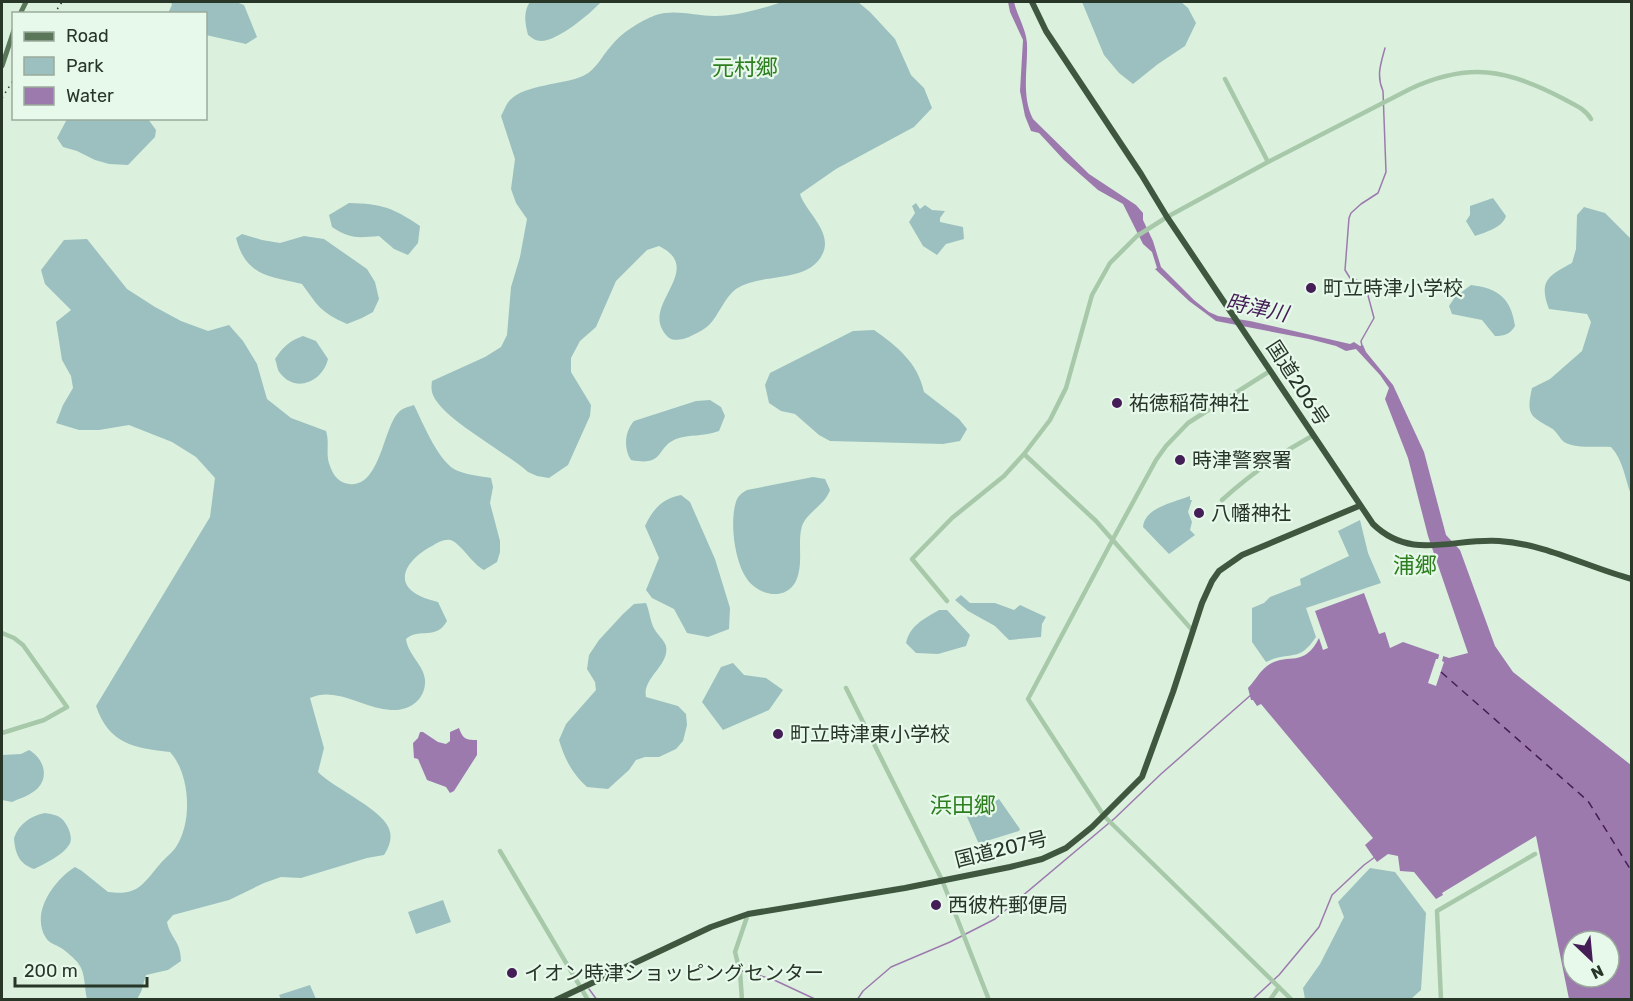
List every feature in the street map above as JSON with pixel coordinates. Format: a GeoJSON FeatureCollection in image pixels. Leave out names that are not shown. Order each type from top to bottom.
{"type":"FeatureCollection","features":[{"type":"Feature","properties":{"kind":"highway","name":"国道206号"},"geometry":{"type":"LineString","coordinates":[[1032,2],[1046,31],[1167,217],[1373,524],[1390,538],[1405,544],[1499,541],[1523,544],[1554,552],[1632,579]]}},
{"type":"Feature","properties":{"kind":"highway","name":"国道207号"},"geometry":{"type":"LineString","coordinates":[[556,999],[711,927],[748,914],[905,888],[1051,856],[1106,818],[1142,777],[1202,603],[1212,581],[1225,565],[1242,555],[1359,506]]}},
{"type":"Feature","properties":{"kind":"main road"},"geometry":{"type":"LineString","coordinates":[[2,66],[12,36]]}},
{"type":"Feature","properties":{"kind":"street"},"geometry":{"type":"LineString","coordinates":[[947,601],[912,559],[952,518],[1004,476],[1050,420],[1066,387],[1092,295],[1110,263],[1137,236],[1268,162],[1426,82],[1447,76],[1486,72],[1520,79],[1537,85],[1585,110],[1591,119]]}},
{"type":"Feature","properties":{"kind":"street"},"geometry":{"type":"LineString","coordinates":[[1225,79],[1268,162]]}},
{"type":"Feature","properties":{"kind":"street"},"geometry":{"type":"LineString","coordinates":[[1270,370],[1188,423],[1176,434],[1156,460],[1029,699],[1106,818],[1292,999]]}},
{"type":"Feature","properties":{"kind":"street"},"geometry":{"type":"LineString","coordinates":[[1222,500],[1256,470],[1312,435]]}},
{"type":"Feature","properties":{"kind":"street"},"geometry":{"type":"LineString","coordinates":[[1024,454],[1113,539],[1192,631]]}},
{"type":"Feature","properties":{"kind":"street"},"geometry":{"type":"LineString","coordinates":[[2,633],[23,645],[67,707],[44,720],[2,732]]}},
{"type":"Feature","properties":{"kind":"street"},"geometry":{"type":"LineString","coordinates":[[846,688],[942,880],[989,999]]}},
{"type":"Feature","properties":{"kind":"street"},"geometry":{"type":"LineString","coordinates":[[500,851],[588,999]]}},
{"type":"Feature","properties":{"kind":"street"},"geometry":{"type":"LineString","coordinates":[[1441,999],[1437,911],[1535,854]]}},
{"type":"Feature","properties":{"kind":"street"},"geometry":{"type":"LineString","coordinates":[[742,999],[740,972],[735,952],[748,914]]}},
{"type":"Feature","properties":{"kind":"street"},"geometry":{"type":"LineString","coordinates":[[1270,999],[1279,987]]}},
{"type":"Feature","properties":{"kind":"green space"},"geometry":{"type":"Polygon","coordinates":[[[171,2],[236,2],[244,5],[257,37],[246,44],[207,35],[207,12],[168,12],[171,2]]]}},
{"type":"Feature","properties":{"kind":"green space"},"geometry":{"type":"Polygon","coordinates":[[[530,2],[601,2],[565,32],[541,41],[528,35],[525,22],[530,2]]]}},
{"type":"Feature","properties":{"kind":"green space"},"geometry":{"type":"Polygon","coordinates":[[[782,2],[858,2],[895,39],[911,75],[924,88],[932,108],[914,127],[836,169],[800,194],[818,223],[824,238],[825,247],[815,264],[795,274],[758,281],[736,289],[709,325],[694,335],[673,340],[663,330],[659,318],[676,275],[676,264],[671,255],[659,246],[647,250],[616,281],[596,327],[580,341],[571,358],[571,372],[591,405],[590,416],[568,465],[549,478],[528,472],[452,418],[435,399],[431,388],[432,381],[485,357],[501,347],[507,335],[511,287],[520,257],[527,219],[516,203],[511,189],[515,159],[501,116],[506,106],[510,100],[525,91],[575,79],[588,73],[625,32],[656,15],[678,13],[724,16],[749,12],[782,2]]]}},
{"type":"Feature","properties":{"kind":"green space"},"geometry":{"type":"Polygon","coordinates":[[[1082,2],[1181,2],[1188,8],[1196,23],[1185,46],[1133,84],[1119,73],[1104,55],[1082,2]]]}},
{"type":"Feature","properties":{"kind":"green space"},"geometry":{"type":"Polygon","coordinates":[[[66,120],[149,120],[156,130],[155,137],[128,165],[109,164],[95,160],[63,147],[57,138],[66,120]]]}},
{"type":"Feature","properties":{"kind":"green space"},"geometry":{"type":"Polygon","coordinates":[[[1493,198],[1506,216],[1497,227],[1475,236],[1466,221],[1470,215],[1470,206],[1493,198]]]}},
{"type":"Feature","properties":{"kind":"green space"},"geometry":{"type":"Polygon","coordinates":[[[349,203],[379,206],[402,215],[420,226],[418,243],[408,255],[394,249],[379,236],[354,237],[338,231],[332,227],[329,215],[349,203]]]}},
{"type":"Feature","properties":{"kind":"green space"},"geometry":{"type":"Polygon","coordinates":[[[916,203],[920,209],[925,205],[932,210],[945,211],[940,222],[963,227],[964,239],[946,244],[937,255],[923,246],[909,222],[915,213],[912,206],[916,203]]]}},
{"type":"Feature","properties":{"kind":"green space"},"geometry":{"type":"Polygon","coordinates":[[[1584,207],[1605,213],[1631,239],[1631,495],[1621,463],[1611,447],[1580,446],[1564,442],[1553,429],[1531,414],[1529,404],[1532,388],[1550,379],[1582,351],[1591,322],[1587,314],[1549,309],[1545,292],[1545,285],[1552,275],[1572,263],[1576,249],[1577,215],[1584,207]]]}},
{"type":"Feature","properties":{"kind":"green space"},"geometry":{"type":"Polygon","coordinates":[[[242,234],[280,243],[304,236],[324,239],[367,269],[375,282],[379,299],[373,312],[347,324],[331,316],[316,303],[302,284],[269,276],[252,267],[240,251],[236,238],[242,234]]]}},
{"type":"Feature","properties":{"kind":"green space"},"geometry":{"type":"Polygon","coordinates":[[[87,239],[127,289],[155,307],[181,321],[208,331],[229,325],[243,341],[257,364],[267,399],[291,418],[326,431],[331,469],[342,482],[359,483],[368,477],[398,413],[414,405],[432,442],[451,467],[466,474],[491,478],[493,487],[490,503],[500,541],[497,562],[484,570],[450,540],[424,550],[407,569],[406,583],[411,590],[422,597],[438,602],[447,621],[438,631],[417,634],[406,639],[425,680],[423,693],[415,703],[404,709],[391,710],[340,696],[320,695],[310,698],[324,748],[318,772],[370,808],[387,824],[390,838],[384,855],[301,878],[281,877],[229,900],[173,915],[167,922],[181,954],[181,961],[168,970],[146,975],[137,999],[87,999],[81,967],[68,953],[46,938],[41,918],[52,889],[75,867],[108,892],[133,890],[144,883],[173,851],[181,836],[185,824],[187,798],[182,772],[177,761],[170,752],[124,742],[108,729],[96,706],[210,517],[215,478],[196,457],[172,442],[129,425],[99,430],[79,430],[56,423],[73,388],[71,376],[62,360],[56,322],[71,310],[45,284],[41,270],[64,240],[87,239]]]}},
{"type":"Feature","properties":{"kind":"green space"},"geometry":{"type":"Polygon","coordinates":[[[1471,285],[1489,289],[1502,296],[1510,308],[1515,326],[1509,333],[1495,336],[1482,320],[1452,314],[1449,306],[1455,297],[1471,285]]]}},
{"type":"Feature","properties":{"kind":"green space"},"geometry":{"type":"Polygon","coordinates":[[[874,330],[891,342],[912,364],[924,392],[959,419],[967,429],[960,441],[943,444],[830,441],[819,435],[795,414],[781,411],[769,403],[765,385],[770,373],[853,331],[874,330]]]}},
{"type":"Feature","properties":{"kind":"green space"},"geometry":{"type":"Polygon","coordinates":[[[303,336],[316,341],[328,359],[325,367],[315,379],[301,384],[286,379],[278,370],[275,359],[287,345],[303,336]]]}},
{"type":"Feature","properties":{"kind":"green space"},"geometry":{"type":"Polygon","coordinates":[[[710,400],[721,407],[725,416],[719,431],[676,439],[650,461],[631,460],[626,440],[634,421],[696,401],[710,400]]]}},
{"type":"Feature","properties":{"kind":"green space"},"geometry":{"type":"Polygon","coordinates":[[[813,477],[825,479],[830,490],[802,526],[800,567],[796,581],[785,592],[771,594],[764,592],[747,579],[739,562],[733,528],[737,499],[747,490],[813,477]]]}},
{"type":"Feature","properties":{"kind":"green space"},"geometry":{"type":"Polygon","coordinates":[[[681,495],[690,502],[715,559],[730,608],[729,629],[708,637],[687,633],[674,609],[652,598],[646,590],[659,558],[645,526],[659,506],[668,499],[681,495]]]}},
{"type":"Feature","properties":{"kind":"green space"},"geometry":{"type":"Polygon","coordinates":[[[1190,496],[1192,500],[1188,512],[1192,522],[1190,530],[1195,535],[1169,554],[1143,527],[1145,520],[1154,510],[1190,496]]]}},
{"type":"Feature","properties":{"kind":"green space"},"geometry":{"type":"Polygon","coordinates":[[[1360,520],[1368,553],[1381,583],[1306,608],[1316,637],[1299,654],[1266,662],[1252,642],[1252,608],[1264,603],[1270,597],[1301,585],[1300,579],[1349,556],[1338,531],[1360,520]]]}},
{"type":"Feature","properties":{"kind":"green space"},"geometry":{"type":"Polygon","coordinates":[[[961,595],[970,603],[995,603],[1014,610],[1020,605],[1046,617],[1042,624],[1041,637],[1009,640],[995,626],[968,611],[955,600],[961,595]]]}},
{"type":"Feature","properties":{"kind":"green space"},"geometry":{"type":"Polygon","coordinates":[[[646,603],[653,627],[666,646],[666,653],[648,684],[646,697],[678,706],[686,714],[687,725],[683,741],[676,749],[659,757],[645,757],[636,760],[629,770],[608,789],[587,787],[570,766],[559,740],[566,724],[596,690],[595,682],[587,669],[589,655],[599,640],[623,614],[634,604],[646,603]]]}},
{"type":"Feature","properties":{"kind":"green space"},"geometry":{"type":"Polygon","coordinates":[[[939,610],[947,610],[970,635],[966,646],[938,654],[916,653],[906,643],[908,637],[918,623],[939,610]]]}},
{"type":"Feature","properties":{"kind":"green space"},"geometry":{"type":"Polygon","coordinates":[[[733,663],[744,675],[766,678],[783,690],[769,710],[723,730],[702,702],[721,667],[733,663]]]}},
{"type":"Feature","properties":{"kind":"green space"},"geometry":{"type":"Polygon","coordinates":[[[29,750],[38,757],[43,767],[42,783],[22,798],[12,802],[2,800],[2,755],[21,754],[29,750]]]}},
{"type":"Feature","properties":{"kind":"green space"},"geometry":{"type":"Polygon","coordinates":[[[999,799],[1020,829],[980,843],[967,817],[999,799]]]}},
{"type":"Feature","properties":{"kind":"green space"},"geometry":{"type":"Polygon","coordinates":[[[45,813],[54,815],[64,822],[71,839],[66,849],[34,869],[19,857],[14,838],[26,821],[45,813]]]}},
{"type":"Feature","properties":{"kind":"green space"},"geometry":{"type":"Polygon","coordinates":[[[1370,868],[1395,872],[1426,913],[1421,990],[1411,999],[1305,999],[1303,988],[1320,964],[1344,917],[1338,902],[1370,868]]]}},
{"type":"Feature","properties":{"kind":"green space"},"geometry":{"type":"Polygon","coordinates":[[[443,900],[451,922],[416,934],[408,912],[443,900]]]}},
{"type":"Feature","properties":{"kind":"green space"},"geometry":{"type":"Polygon","coordinates":[[[310,985],[316,999],[281,999],[279,995],[310,985]]]}},
{"type":"Feature","properties":{"kind":"water"},"geometry":{"type":"Polygon","coordinates":[[[1008,2],[1014,2],[1026,38],[1026,91],[1033,119],[1089,174],[1136,205],[1143,213],[1143,220],[1153,241],[1161,267],[1194,300],[1218,316],[1363,345],[1393,385],[1424,452],[1446,535],[1460,550],[1495,646],[1513,672],[1631,765],[1631,999],[1569,999],[1567,989],[1621,989],[1621,929],[1561,929],[1561,959],[1536,836],[1442,893],[1443,895],[1436,899],[1414,872],[1400,871],[1398,856],[1388,854],[1377,862],[1365,845],[1373,838],[1261,704],[1257,706],[1251,700],[1248,688],[1267,666],[1274,662],[1307,654],[1319,638],[1323,650],[1328,648],[1315,611],[1364,593],[1379,634],[1385,632],[1390,648],[1403,642],[1449,658],[1468,653],[1428,536],[1408,458],[1385,399],[1389,388],[1356,349],[1346,351],[1309,339],[1216,321],[1189,301],[1155,269],[1157,268],[1152,252],[1143,244],[1123,204],[1098,190],[1064,160],[1039,133],[1031,131],[1025,116],[1020,91],[1023,40],[1010,12],[1008,2]]]}},
{"type":"Feature","properties":{"kind":"water"},"geometry":{"type":"Polygon","coordinates":[[[459,728],[465,738],[477,740],[477,755],[454,791],[450,793],[446,787],[427,780],[418,759],[414,758],[413,743],[420,732],[423,732],[438,742],[446,744],[450,741],[450,732],[459,728]]]}},
{"type":"Feature","properties":{"kind":"pier"},"geometry":{"type":"Polygon","coordinates":[[[1440,652],[1444,653],[1442,661],[1444,662],[1436,686],[1428,683],[1440,652]]]}},
{"type":"Feature","properties":{"kind":"waterway"},"geometry":{"type":"LineString","coordinates":[[1362,346],[1361,341],[1374,318],[1366,288],[1361,282],[1350,278],[1345,270],[1349,218],[1361,204],[1378,193],[1386,172],[1383,91],[1380,74],[1385,48]]}},
{"type":"Feature","properties":{"kind":"waterway"},"geometry":{"type":"LineString","coordinates":[[857,1000],[863,991],[891,967],[950,942],[995,919],[1115,818],[1252,694]]}},
{"type":"Feature","properties":{"kind":"waterway"},"geometry":{"type":"LineString","coordinates":[[1252,1000],[1279,975],[1319,927],[1332,895],[1375,857]]}},
{"type":"Feature","properties":{"kind":"waterway"},"geometry":{"type":"LineString","coordinates":[[742,971],[772,979],[817,1000]]}},
{"type":"Feature","properties":{"kind":"waterway"},"geometry":{"type":"LineString","coordinates":[[589,989],[597,1000]]}},
{"type":"Feature","properties":{"kind":"ferry route"},"geometry":{"type":"LineString","coordinates":[[1441,672],[1588,801],[1632,872]]}},
{"type":"Feature","properties":{"kind":"railway"},"geometry":{"type":"LineString","coordinates":[[55,12],[62,2]]}},
{"type":"Feature","properties":{"kind":"railway"},"geometry":{"type":"LineString","coordinates":[[2,98],[12,82]]}},
{"type":"Feature","properties":{"kind":"place","name":"町立時津小学校"},"geometry":{"type":"Point","coordinates":[1311,288]}},
{"type":"Feature","properties":{"kind":"place","name":"祐徳稲荷神社"},"geometry":{"type":"Point","coordinates":[1117,403]}},
{"type":"Feature","properties":{"kind":"place","name":"時津警察署"},"geometry":{"type":"Point","coordinates":[1180,460]}},
{"type":"Feature","properties":{"kind":"place","name":"八幡神社"},"geometry":{"type":"Point","coordinates":[1199,513]}},
{"type":"Feature","properties":{"kind":"place","name":"町立時津東小学校"},"geometry":{"type":"Point","coordinates":[778,734]}},
{"type":"Feature","properties":{"kind":"place","name":"西彼杵郵便局"},"geometry":{"type":"Point","coordinates":[936,905]}},
{"type":"Feature","properties":{"kind":"place","name":"イオン時津ショッピングセンター"},"geometry":{"type":"Point","coordinates":[512,973]}},
{"type":"Feature","properties":{"kind":"district","name":"元村郷"},"geometry":{"type":"Point","coordinates":[745,67]}},
{"type":"Feature","properties":{"kind":"district","name":"浦郷"},"geometry":{"type":"Point","coordinates":[1415,565]}},
{"type":"Feature","properties":{"kind":"district","name":"浜田郷"},"geometry":{"type":"Point","coordinates":[963,805]}},
{"type":"Feature","properties":{"kind":"water label","name":"時津川"},"geometry":{"type":"Point","coordinates":[1257,308]}}]}
